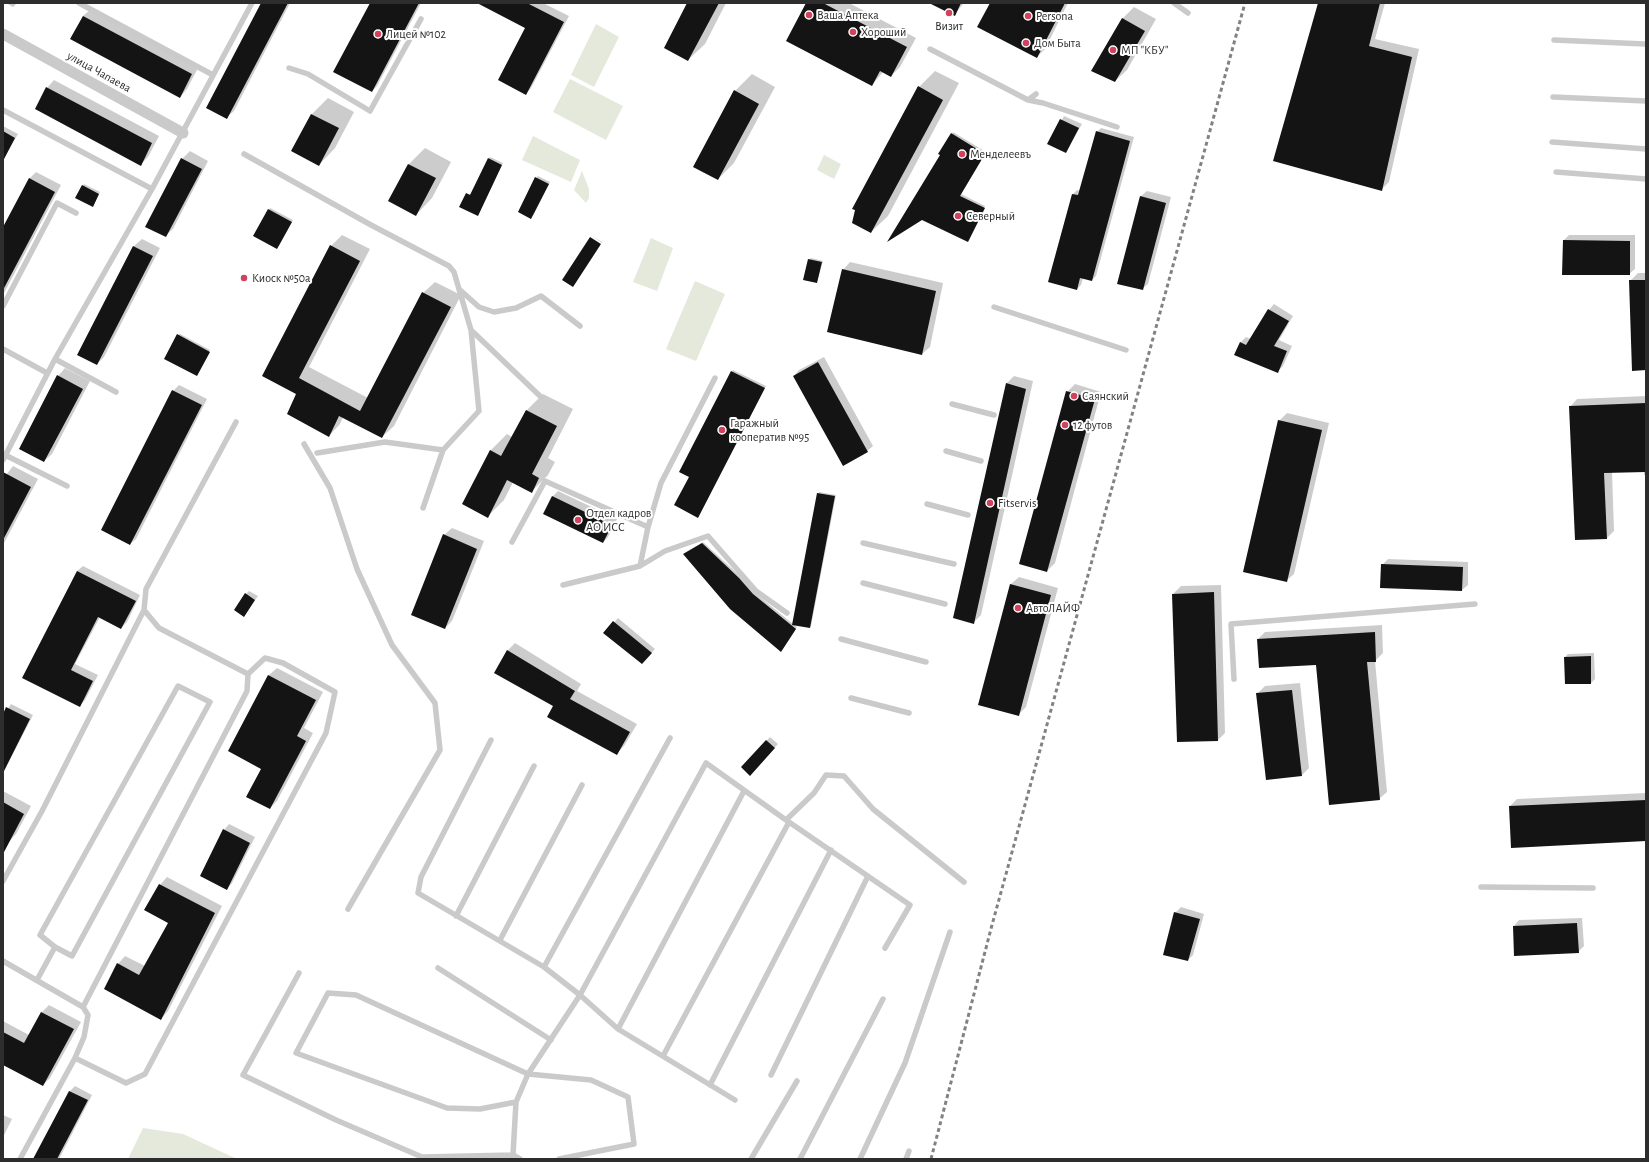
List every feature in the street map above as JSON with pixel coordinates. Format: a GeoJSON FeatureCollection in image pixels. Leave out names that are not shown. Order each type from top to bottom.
{"type":"FeatureCollection","features":[{"type":"Feature","properties":{"kind":"street","name":"улица Чапаева"},"geometry":{"type":"LineString","coordinates":[[3,34],[183,133]]}},
{"type":"Feature","properties":{"kind":"lane"},"geometry":{"type":"LineString","coordinates":[[79,3],[213,75]]}},
{"type":"Feature","properties":{"kind":"lane"},"geometry":{"type":"LineString","coordinates":[[67,486],[4,456],[47,373],[152,189],[252,3]]}},
{"type":"Feature","properties":{"kind":"lane"},"geometry":{"type":"LineString","coordinates":[[1174,3],[1188,13]]}},
{"type":"Feature","properties":{"kind":"lane"},"geometry":{"type":"LineString","coordinates":[[289,68],[308,74],[370,111],[421,19]]}},
{"type":"Feature","properties":{"kind":"lane"},"geometry":{"type":"LineString","coordinates":[[1554,40],[1645,44]]}},
{"type":"Feature","properties":{"kind":"lane"},"geometry":{"type":"LineString","coordinates":[[930,49],[1028,100],[1043,103],[1117,126]]}},
{"type":"Feature","properties":{"kind":"lane"},"geometry":{"type":"LineString","coordinates":[[1028,100],[1036,94]]}},
{"type":"Feature","properties":{"kind":"lane"},"geometry":{"type":"LineString","coordinates":[[1553,97],[1646,101]]}},
{"type":"Feature","properties":{"kind":"lane"},"geometry":{"type":"LineString","coordinates":[[3,110],[152,189]]}},
{"type":"Feature","properties":{"kind":"lane"},"geometry":{"type":"LineString","coordinates":[[1552,142],[1646,149]]}},
{"type":"Feature","properties":{"kind":"lane"},"geometry":{"type":"LineString","coordinates":[[244,154],[371,225],[449,266],[454,272],[471,330],[479,411],[443,450],[423,508]]}},
{"type":"Feature","properties":{"kind":"lane"},"geometry":{"type":"LineString","coordinates":[[1556,172],[1646,178]]}},
{"type":"Feature","properties":{"kind":"lane"},"geometry":{"type":"LineString","coordinates":[[3,306],[57,203],[76,213]]}},
{"type":"Feature","properties":{"kind":"lane"},"geometry":{"type":"LineString","coordinates":[[458,289],[479,307],[494,312],[516,308],[541,296],[580,326]]}},
{"type":"Feature","properties":{"kind":"lane"},"geometry":{"type":"LineString","coordinates":[[994,307],[1126,350]]}},
{"type":"Feature","properties":{"kind":"lane"},"geometry":{"type":"LineString","coordinates":[[471,330],[541,397]]}},
{"type":"Feature","properties":{"kind":"lane"},"geometry":{"type":"LineString","coordinates":[[3,349],[47,373]]}},
{"type":"Feature","properties":{"kind":"lane"},"geometry":{"type":"LineString","coordinates":[[55,359],[116,392]]}},
{"type":"Feature","properties":{"kind":"lane"},"geometry":{"type":"LineString","coordinates":[[640,566],[648,527],[661,483],[715,378]]}},
{"type":"Feature","properties":{"kind":"lane"},"geometry":{"type":"LineString","coordinates":[[952,404],[994,415]]}},
{"type":"Feature","properties":{"kind":"lane"},"geometry":{"type":"LineString","coordinates":[[3,881],[42,811],[144,610],[146,589],[236,422]]}},
{"type":"Feature","properties":{"kind":"lane"},"geometry":{"type":"LineString","coordinates":[[317,453],[385,442],[443,450]]}},
{"type":"Feature","properties":{"kind":"lane"},"geometry":{"type":"LineString","coordinates":[[304,444],[330,488],[357,568],[392,645],[435,703],[440,750],[348,909]]}},
{"type":"Feature","properties":{"kind":"lane"},"geometry":{"type":"LineString","coordinates":[[946,451],[981,461]]}},
{"type":"Feature","properties":{"kind":"lane"},"geometry":{"type":"LineString","coordinates":[[512,542],[545,482],[648,527]]}},
{"type":"Feature","properties":{"kind":"lane"},"geometry":{"type":"LineString","coordinates":[[927,504],[968,515]]}},
{"type":"Feature","properties":{"kind":"lane"},"geometry":{"type":"LineString","coordinates":[[563,585],[640,566],[665,552],[708,536],[756,591],[787,613]]}},
{"type":"Feature","properties":{"kind":"lane"},"geometry":{"type":"LineString","coordinates":[[863,543],[954,564]]}},
{"type":"Feature","properties":{"kind":"lane"},"geometry":{"type":"LineString","coordinates":[[863,583],[945,604]]}},
{"type":"Feature","properties":{"kind":"lane"},"geometry":{"type":"LineString","coordinates":[[1234,679],[1231,624],[1475,604]]}},
{"type":"Feature","properties":{"kind":"lane"},"geometry":{"type":"LineString","coordinates":[[144,610],[159,628],[248,674]]}},
{"type":"Feature","properties":{"kind":"lane"},"geometry":{"type":"LineString","coordinates":[[841,639],[926,662]]}},
{"type":"Feature","properties":{"kind":"lane"},"geometry":{"type":"LineString","coordinates":[[75,1058],[126,1083],[145,1074],[326,734],[335,692],[283,663],[265,658],[248,674],[247,691],[83,1007]]}},
{"type":"Feature","properties":{"kind":"lane"},"geometry":{"type":"LineString","coordinates":[[178,686],[210,702],[72,956],[55,947],[40,935],[178,686]]}},
{"type":"Feature","properties":{"kind":"lane"},"geometry":{"type":"LineString","coordinates":[[851,698],[909,713]]}},
{"type":"Feature","properties":{"kind":"lane"},"geometry":{"type":"LineString","coordinates":[[544,967],[670,738]]}},
{"type":"Feature","properties":{"kind":"lane"},"geometry":{"type":"LineString","coordinates":[[491,740],[421,877],[418,893],[544,967],[580,995],[618,1029],[735,1100]]}},
{"type":"Feature","properties":{"kind":"lane"},"geometry":{"type":"LineString","coordinates":[[513,1155],[516,1102],[528,1074],[580,995],[706,763],[744,791],[910,905],[885,948]]}},
{"type":"Feature","properties":{"kind":"lane"},"geometry":{"type":"LineString","coordinates":[[456,916],[534,766]]}},
{"type":"Feature","properties":{"kind":"lane"},"geometry":{"type":"LineString","coordinates":[[663,1056],[788,821],[814,793],[826,775],[844,776],[873,809],[964,882]]}},
{"type":"Feature","properties":{"kind":"lane"},"geometry":{"type":"LineString","coordinates":[[500,940],[582,785]]}},
{"type":"Feature","properties":{"kind":"lane"},"geometry":{"type":"LineString","coordinates":[[618,1029],[744,791]]}},
{"type":"Feature","properties":{"kind":"lane"},"geometry":{"type":"LineString","coordinates":[[710,1085],[831,850]]}},
{"type":"Feature","properties":{"kind":"lane"},"geometry":{"type":"LineString","coordinates":[[771,1074],[868,876]]}},
{"type":"Feature","properties":{"kind":"lane"},"geometry":{"type":"LineString","coordinates":[[1481,887],[1593,888]]}},
{"type":"Feature","properties":{"kind":"lane"},"geometry":{"type":"LineString","coordinates":[[860,1159],[905,1063],[950,932]]}},
{"type":"Feature","properties":{"kind":"lane"},"geometry":{"type":"LineString","coordinates":[[38,980],[55,947]]}},
{"type":"Feature","properties":{"kind":"lane"},"geometry":{"type":"LineString","coordinates":[[3,961],[83,1007],[88,1015],[84,1037],[75,1058],[20,1159]]}},
{"type":"Feature","properties":{"kind":"lane"},"geometry":{"type":"LineString","coordinates":[[438,968],[551,1040]]}},
{"type":"Feature","properties":{"kind":"lane"},"geometry":{"type":"LineString","coordinates":[[299,973],[243,1075],[336,1120],[422,1157],[513,1155],[520,1159]]}},
{"type":"Feature","properties":{"kind":"lane"},"geometry":{"type":"LineString","coordinates":[[516,1102],[480,1109],[447,1108],[296,1053],[328,993],[356,995],[528,1074],[591,1080],[628,1097],[634,1144],[559,1159]]}},
{"type":"Feature","properties":{"kind":"lane"},"geometry":{"type":"LineString","coordinates":[[800,1159],[883,999]]}},
{"type":"Feature","properties":{"kind":"lane"},"geometry":{"type":"LineString","coordinates":[[752,1159],[797,1081]]}},
{"type":"Feature","properties":{"kind":"lane"},"geometry":{"type":"LineString","coordinates":[[906,1159],[909,1151]]}},
{"type":"Feature","properties":{"kind":"shaded area"},"geometry":{"type":"Polygon","coordinates":[[[596,24],[619,37],[594,87],[571,75],[596,24]]]}},
{"type":"Feature","properties":{"kind":"shaded area"},"geometry":{"type":"Polygon","coordinates":[[[570,79],[623,106],[606,140],[553,112],[570,79]]]}},
{"type":"Feature","properties":{"kind":"shaded area"},"geometry":{"type":"Polygon","coordinates":[[[533,136],[580,160],[571,182],[522,160],[533,136]]]}},
{"type":"Feature","properties":{"kind":"shaded area"},"geometry":{"type":"Polygon","coordinates":[[[824,155],[841,164],[834,179],[817,170],[824,155]]]}},
{"type":"Feature","properties":{"kind":"shaded area"},"geometry":{"type":"Polygon","coordinates":[[[582,171],[589,189],[589,198],[586,203],[574,190],[582,171]]]}},
{"type":"Feature","properties":{"kind":"shaded area"},"geometry":{"type":"Polygon","coordinates":[[[651,238],[673,248],[657,291],[633,282],[651,238]]]}},
{"type":"Feature","properties":{"kind":"shaded area"},"geometry":{"type":"Polygon","coordinates":[[[695,281],[725,294],[696,361],[666,349],[695,281]]]}},
{"type":"Feature","properties":{"kind":"shaded area"},"geometry":{"type":"Polygon","coordinates":[[[143,1128],[183,1134],[237,1159],[128,1159],[143,1128]]]}},
{"type":"Feature","properties":{"kind":"building"},"geometry":{"type":"Polygon","coordinates":[[[261,3],[288,3],[227,119],[206,108],[261,3]]]}},
{"type":"Feature","properties":{"kind":"building","name":"Лицей №102"},"geometry":{"type":"Polygon","coordinates":[[[370,3],[419,3],[372,92],[333,72],[370,3]]]}},
{"type":"Feature","properties":{"kind":"building"},"geometry":{"type":"Polygon","coordinates":[[[477,3],[527,3],[564,22],[526,95],[498,80],[525,28],[477,3]]]}},
{"type":"Feature","properties":{"kind":"building"},"geometry":{"type":"Polygon","coordinates":[[[687,3],[719,3],[688,61],[664,48],[687,3]]]}},
{"type":"Feature","properties":{"kind":"building"},"geometry":{"type":"Polygon","coordinates":[[[806,3],[823,3],[907,47],[891,77],[880,71],[872,86],[786,41],[806,3]]]}},
{"type":"Feature","properties":{"kind":"building"},"geometry":{"type":"Polygon","coordinates":[[[929,3],[961,3],[955,16],[929,3]]]}},
{"type":"Feature","properties":{"kind":"building","name":"Дом Быта"},"geometry":{"type":"Polygon","coordinates":[[[990,3],[1065,3],[1037,58],[977,27],[990,3]]]}},
{"type":"Feature","properties":{"kind":"building"},"geometry":{"type":"Polygon","coordinates":[[[1318,3],[1380,3],[1369,46],[1412,57],[1382,191],[1273,161],[1318,3]]]}},
{"type":"Feature","properties":{"kind":"building"},"geometry":{"type":"Polygon","coordinates":[[[83,16],[192,74],[180,98],[70,39],[83,16]]]}},
{"type":"Feature","properties":{"kind":"building"},"geometry":{"type":"Polygon","coordinates":[[[1122,18],[1145,31],[1115,82],[1091,71],[1122,18]]]}},
{"type":"Feature","properties":{"kind":"building"},"geometry":{"type":"Polygon","coordinates":[[[918,86],[943,100],[871,233],[852,223],[855,210],[852,209],[918,86]]]}},
{"type":"Feature","properties":{"kind":"building"},"geometry":{"type":"Polygon","coordinates":[[[46,87],[152,143],[141,166],[35,109],[46,87]]]}},
{"type":"Feature","properties":{"kind":"building"},"geometry":{"type":"Polygon","coordinates":[[[734,90],[759,104],[718,180],[693,167],[734,90]]]}},
{"type":"Feature","properties":{"kind":"building"},"geometry":{"type":"Polygon","coordinates":[[[311,114],[339,128],[319,166],[291,151],[311,114]]]}},
{"type":"Feature","properties":{"kind":"building"},"geometry":{"type":"Polygon","coordinates":[[[1060,119],[1079,128],[1066,153],[1047,144],[1060,119]]]}},
{"type":"Feature","properties":{"kind":"building"},"geometry":{"type":"Polygon","coordinates":[[[3,131],[15,138],[3,161],[3,131]]]}},
{"type":"Feature","properties":{"kind":"building"},"geometry":{"type":"Polygon","coordinates":[[[1096,131],[1130,141],[1092,281],[1080,278],[1077,290],[1048,282],[1072,194],[1078,195],[1096,131]]]}},
{"type":"Feature","properties":{"kind":"building"},"geometry":{"type":"Polygon","coordinates":[[[951,133],[985,154],[960,196],[985,208],[968,242],[922,220],[887,242],[940,155],[938,154],[951,133]]]}},
{"type":"Feature","properties":{"kind":"building"},"geometry":{"type":"Polygon","coordinates":[[[181,158],[202,169],[166,237],[145,227],[181,158]]]}},
{"type":"Feature","properties":{"kind":"building"},"geometry":{"type":"Polygon","coordinates":[[[488,158],[502,165],[478,216],[459,207],[466,193],[470,195],[488,158]]]}},
{"type":"Feature","properties":{"kind":"building"},"geometry":{"type":"Polygon","coordinates":[[[408,164],[436,178],[416,216],[388,201],[408,164]]]}},
{"type":"Feature","properties":{"kind":"building"},"geometry":{"type":"Polygon","coordinates":[[[535,177],[549,184],[531,219],[518,212],[535,177]]]}},
{"type":"Feature","properties":{"kind":"building"},"geometry":{"type":"Polygon","coordinates":[[[29,178],[55,192],[3,290],[3,227],[29,178]]]}},
{"type":"Feature","properties":{"kind":"building"},"geometry":{"type":"Polygon","coordinates":[[[82,185],[99,194],[93,207],[75,198],[82,185]]]}},
{"type":"Feature","properties":{"kind":"building"},"geometry":{"type":"Polygon","coordinates":[[[1140,196],[1166,203],[1143,290],[1117,284],[1140,196]]]}},
{"type":"Feature","properties":{"kind":"building"},"geometry":{"type":"Polygon","coordinates":[[[268,209],[292,222],[277,249],[253,236],[268,209]]]}},
{"type":"Feature","properties":{"kind":"building"},"geometry":{"type":"Polygon","coordinates":[[[590,237],[601,244],[573,287],[562,280],[590,237]]]}},
{"type":"Feature","properties":{"kind":"building"},"geometry":{"type":"Polygon","coordinates":[[[1563,240],[1630,241],[1630,275],[1562,275],[1563,240]]]}},
{"type":"Feature","properties":{"kind":"building"},"geometry":{"type":"Polygon","coordinates":[[[330,245],[360,261],[299,378],[360,411],[422,292],[451,307],[382,438],[339,416],[329,437],[287,414],[296,394],[262,376],[330,245]]]}},
{"type":"Feature","properties":{"kind":"building"},"geometry":{"type":"Polygon","coordinates":[[[133,246],[153,256],[97,365],[77,355],[133,246]]]}},
{"type":"Feature","properties":{"kind":"building"},"geometry":{"type":"Polygon","coordinates":[[[808,259],[822,262],[817,283],[803,280],[808,259]]]}},
{"type":"Feature","properties":{"kind":"building"},"geometry":{"type":"Polygon","coordinates":[[[842,269],[936,291],[922,355],[827,332],[842,269]]]}},
{"type":"Feature","properties":{"kind":"building"},"geometry":{"type":"Polygon","coordinates":[[[1629,280],[1646,280],[1646,370],[1632,371],[1629,280]]]}},
{"type":"Feature","properties":{"kind":"building"},"geometry":{"type":"Polygon","coordinates":[[[1268,309],[1289,321],[1274,346],[1287,351],[1278,373],[1234,355],[1240,342],[1246,345],[1268,309]]]}},
{"type":"Feature","properties":{"kind":"building"},"geometry":{"type":"Polygon","coordinates":[[[177,334],[210,352],[197,376],[164,359],[177,334]]]}},
{"type":"Feature","properties":{"kind":"building"},"geometry":{"type":"Polygon","coordinates":[[[818,362],[868,452],[843,466],[793,376],[818,362]]]}},
{"type":"Feature","properties":{"kind":"building","name":"Гаражный кооператив №95"},"geometry":{"type":"Polygon","coordinates":[[[731,371],[765,388],[698,518],[674,505],[689,477],[679,472],[731,371]]]}},
{"type":"Feature","properties":{"kind":"building"},"geometry":{"type":"Polygon","coordinates":[[[57,375],[83,389],[44,462],[19,449],[57,375]]]}},
{"type":"Feature","properties":{"kind":"building","name":"Fitservis"},"geometry":{"type":"Polygon","coordinates":[[[1006,383],[1026,389],[974,624],[953,618],[1006,383]]]}},
{"type":"Feature","properties":{"kind":"building"},"geometry":{"type":"Polygon","coordinates":[[[172,390],[202,405],[130,545],[101,530],[172,390]]]}},
{"type":"Feature","properties":{"kind":"building"},"geometry":{"type":"Polygon","coordinates":[[[1066,391],[1095,399],[1047,572],[1019,564],[1066,391]]]}},
{"type":"Feature","properties":{"kind":"building"},"geometry":{"type":"Polygon","coordinates":[[[1646,403],[1646,472],[1604,473],[1607,539],[1575,540],[1569,406],[1646,403]]]}},
{"type":"Feature","properties":{"kind":"building"},"geometry":{"type":"Polygon","coordinates":[[[526,410],[557,426],[532,474],[539,478],[532,493],[507,480],[488,518],[462,504],[490,450],[501,456],[526,410]]]}},
{"type":"Feature","properties":{"kind":"building"},"geometry":{"type":"Polygon","coordinates":[[[1278,420],[1322,430],[1287,582],[1243,572],[1278,420]]]}},
{"type":"Feature","properties":{"kind":"building"},"geometry":{"type":"Polygon","coordinates":[[[3,472],[31,487],[3,540],[3,472]]]}},
{"type":"Feature","properties":{"kind":"building"},"geometry":{"type":"Polygon","coordinates":[[[817,493],[835,496],[810,628],[792,625],[817,493]]]}},
{"type":"Feature","properties":{"kind":"building","name":"Отдел кадров АО ИСС"},"geometry":{"type":"Polygon","coordinates":[[[552,496],[612,525],[603,543],[543,514],[552,496]]]}},
{"type":"Feature","properties":{"kind":"building"},"geometry":{"type":"Polygon","coordinates":[[[443,534],[477,549],[445,629],[411,615],[443,534]]]}},
{"type":"Feature","properties":{"kind":"building"},"geometry":{"type":"Polygon","coordinates":[[[702,543],[739,578],[753,594],[796,629],[781,652],[730,609],[683,554],[702,543]]]}},
{"type":"Feature","properties":{"kind":"building"},"geometry":{"type":"Polygon","coordinates":[[[1381,564],[1463,567],[1462,591],[1380,588],[1381,564]]]}},
{"type":"Feature","properties":{"kind":"building"},"geometry":{"type":"Polygon","coordinates":[[[77,571],[136,601],[121,629],[98,617],[71,670],[93,681],[80,707],[22,678],[77,571]]]}},
{"type":"Feature","properties":{"kind":"building"},"geometry":{"type":"Polygon","coordinates":[[[1010,584],[1051,595],[1019,716],[978,705],[1010,584]]]}},
{"type":"Feature","properties":{"kind":"building"},"geometry":{"type":"Polygon","coordinates":[[[1214,592],[1218,741],[1177,742],[1172,594],[1214,592]]]}},
{"type":"Feature","properties":{"kind":"building"},"geometry":{"type":"Polygon","coordinates":[[[245,593],[255,600],[244,617],[234,610],[245,593]]]}},
{"type":"Feature","properties":{"kind":"building"},"geometry":{"type":"Polygon","coordinates":[[[613,621],[652,653],[642,664],[603,633],[613,621]]]}},
{"type":"Feature","properties":{"kind":"building"},"geometry":{"type":"Polygon","coordinates":[[[1375,632],[1376,662],[1367,662],[1380,800],[1329,805],[1316,665],[1259,668],[1257,639],[1375,632]]]}},
{"type":"Feature","properties":{"kind":"building"},"geometry":{"type":"Polygon","coordinates":[[[507,650],[575,691],[570,699],[630,732],[617,755],[547,717],[553,706],[494,673],[507,650]]]}},
{"type":"Feature","properties":{"kind":"building"},"geometry":{"type":"Polygon","coordinates":[[[1591,656],[1591,684],[1565,684],[1564,657],[1591,656]]]}},
{"type":"Feature","properties":{"kind":"building"},"geometry":{"type":"Polygon","coordinates":[[[268,675],[316,700],[297,736],[306,741],[270,809],[246,797],[261,769],[228,751],[268,675]]]}},
{"type":"Feature","properties":{"kind":"building"},"geometry":{"type":"Polygon","coordinates":[[[1292,690],[1302,776],[1266,780],[1256,693],[1292,690]]]}},
{"type":"Feature","properties":{"kind":"building"},"geometry":{"type":"Polygon","coordinates":[[[6,707],[30,719],[3,773],[3,714],[6,707]]]}},
{"type":"Feature","properties":{"kind":"building"},"geometry":{"type":"Polygon","coordinates":[[[766,740],[775,748],[750,776],[741,767],[766,740]]]}},
{"type":"Feature","properties":{"kind":"building"},"geometry":{"type":"Polygon","coordinates":[[[1646,800],[1646,841],[1511,848],[1509,806],[1646,800]]]}},
{"type":"Feature","properties":{"kind":"building"},"geometry":{"type":"Polygon","coordinates":[[[3,802],[24,814],[3,854],[3,802]]]}},
{"type":"Feature","properties":{"kind":"building"},"geometry":{"type":"Polygon","coordinates":[[[223,829],[250,843],[227,890],[200,876],[223,829]]]}},
{"type":"Feature","properties":{"kind":"building"},"geometry":{"type":"Polygon","coordinates":[[[159,884],[215,913],[161,1020],[104,989],[117,963],[139,975],[168,923],[144,910],[159,884]]]}},
{"type":"Feature","properties":{"kind":"building"},"geometry":{"type":"Polygon","coordinates":[[[1174,912],[1200,919],[1188,961],[1163,955],[1174,912]]]}},
{"type":"Feature","properties":{"kind":"building"},"geometry":{"type":"Polygon","coordinates":[[[1577,923],[1579,953],[1514,956],[1513,926],[1577,923]]]}},
{"type":"Feature","properties":{"kind":"building"},"geometry":{"type":"Polygon","coordinates":[[[41,1012],[74,1029],[43,1086],[3,1065],[3,1032],[24,1043],[41,1012]]]}},
{"type":"Feature","properties":{"kind":"building"},"geometry":{"type":"Polygon","coordinates":[[[69,1091],[88,1100],[57,1159],[33,1159],[69,1091]]]}},
{"type":"Feature","properties":{"kind":"railway"},"geometry":{"type":"LineString","coordinates":[[931,1159],[992,925],[1245,3]]}},
{"type":"Feature","properties":{"kind":"place","name":"Визит"},"geometry":{"type":"Point","coordinates":[949,13]}},
{"type":"Feature","properties":{"kind":"place","name":"Ваша Аптека"},"geometry":{"type":"Point","coordinates":[809,15]}},
{"type":"Feature","properties":{"kind":"place","name":"Persona"},"geometry":{"type":"Point","coordinates":[1028,16]}},
{"type":"Feature","properties":{"kind":"place","name":"Хороший"},"geometry":{"type":"Point","coordinates":[853,32]}},
{"type":"Feature","properties":{"kind":"place","name":"Лицей №102"},"geometry":{"type":"Point","coordinates":[378,34]}},
{"type":"Feature","properties":{"kind":"place","name":"Дом Быта"},"geometry":{"type":"Point","coordinates":[1026,43]}},
{"type":"Feature","properties":{"kind":"place","name":"МП \"КБУ\""},"geometry":{"type":"Point","coordinates":[1113,50]}},
{"type":"Feature","properties":{"kind":"place","name":"Менделеевъ"},"geometry":{"type":"Point","coordinates":[962,154]}},
{"type":"Feature","properties":{"kind":"place","name":"Северный"},"geometry":{"type":"Point","coordinates":[958,216]}},
{"type":"Feature","properties":{"kind":"place","name":"Киоск №50а"},"geometry":{"type":"Point","coordinates":[244,278]}},
{"type":"Feature","properties":{"kind":"place","name":"Саянский"},"geometry":{"type":"Point","coordinates":[1074,396]}},
{"type":"Feature","properties":{"kind":"place","name":"12 футов"},"geometry":{"type":"Point","coordinates":[1065,425]}},
{"type":"Feature","properties":{"kind":"place","name":"Гаражный кооператив №95"},"geometry":{"type":"Point","coordinates":[722,430]}},
{"type":"Feature","properties":{"kind":"place","name":"Fitservis"},"geometry":{"type":"Point","coordinates":[990,503]}},
{"type":"Feature","properties":{"kind":"place","name":"Отдел кадров АО ИСС"},"geometry":{"type":"Point","coordinates":[578,520]}},
{"type":"Feature","properties":{"kind":"place","name":"АвтоЛАЙФ"},"geometry":{"type":"Point","coordinates":[1018,608]}}]}
